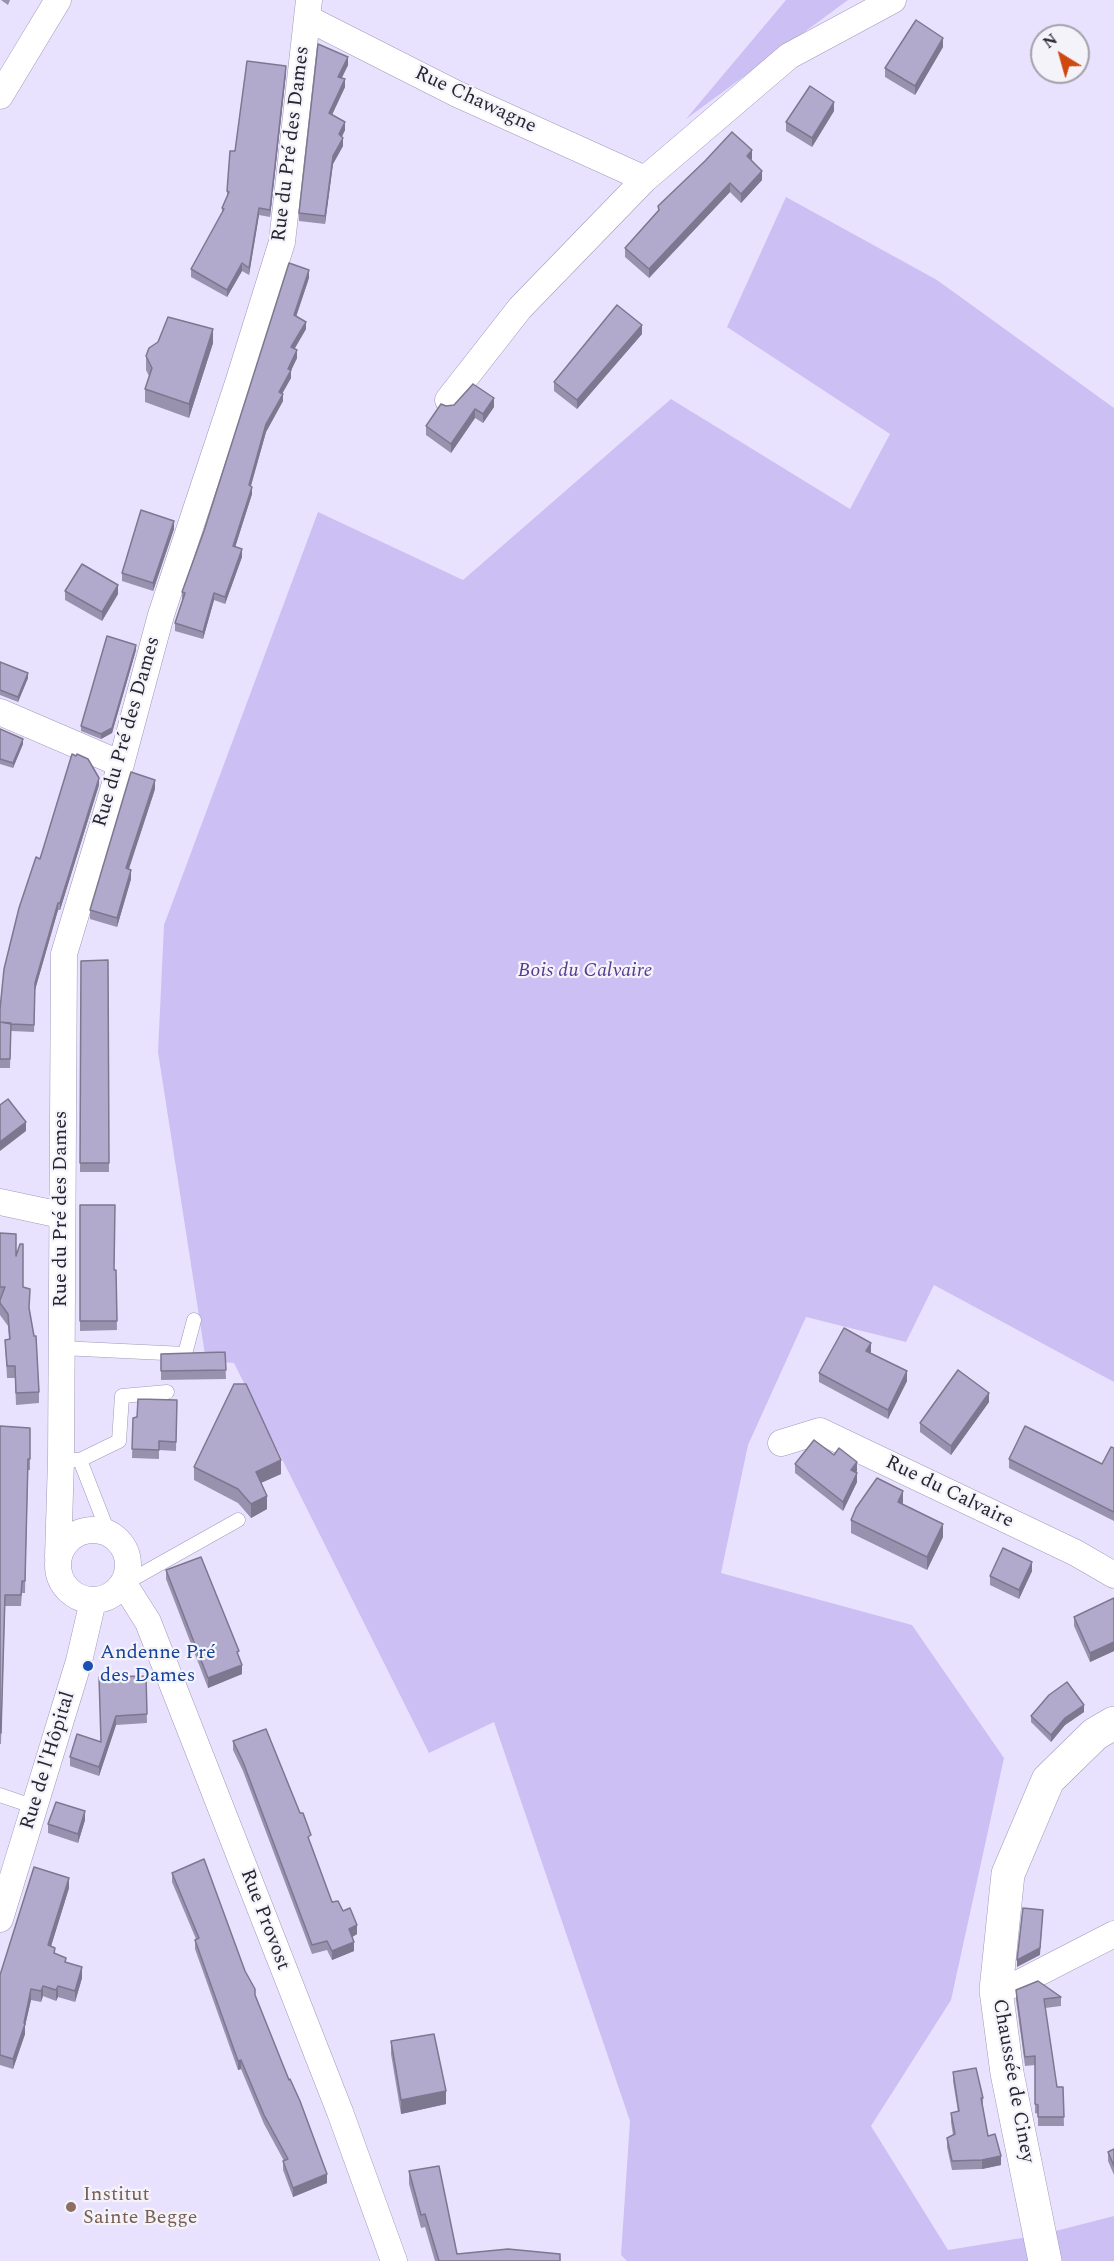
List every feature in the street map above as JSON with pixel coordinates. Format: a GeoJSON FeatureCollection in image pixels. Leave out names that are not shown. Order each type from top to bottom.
{"type":"FeatureCollection","features":[{"type":"Feature","properties":{"kind":"main road","name":"Chaussée de Ciney"},"geometry":{"type":"LineString","coordinates":[[1044,2261],[1025,2155],[1006,2073],[996,1990],[1008,1874],[1048,1780],[1095,1734],[1114,1723]]}},
{"type":"Feature","properties":{"kind":"street"},"geometry":{"type":"LineString","coordinates":[[0,96],[58,0]]}},
{"type":"Feature","properties":{"kind":"street"},"geometry":{"type":"LineString","coordinates":[[448,400],[520,308],[645,179],[789,56],[893,0]]}},
{"type":"Feature","properties":{"kind":"street","name":"Rue Chawagne"},"geometry":{"type":"LineString","coordinates":[[308,9],[457,94],[645,179]]}},
{"type":"Feature","properties":{"kind":"street","name":"Rue du Pré des Dames"},"geometry":{"type":"LineString","coordinates":[[102,1531],[74,1510],[68,1467],[62,1348],[64,954],[121,764],[161,615],[282,242],[308,9]]}},
{"type":"Feature","properties":{"kind":"street"},"geometry":{"type":"LineString","coordinates":[[0,712],[121,764]]}},
{"type":"Feature","properties":{"kind":"street"},"geometry":{"type":"LineString","coordinates":[[0,1202],[61,1215]]}},
{"type":"Feature","properties":{"kind":"street","name":"Rue du Calvaire"},"geometry":{"type":"LineString","coordinates":[[781,1443],[820,1431],[1076,1553],[1114,1575]]}},
{"type":"Feature","properties":{"kind":"street","name":"Rue du Pré des Dames"},"geometry":{"type":"LineString","coordinates":[[58,1557],[68,1467]]}},
{"type":"Feature","properties":{"kind":"street"},"geometry":{"type":"LineString","coordinates":[[83,1530],[102,1531],[118,1539],[126,1550],[129,1562],[128,1575],[116,1593],[105,1599],[93,1601],[70,1592],[62,1582],[58,1570],[58,1557],[63,1546],[72,1536],[83,1530]]}},
{"type":"Feature","properties":{"kind":"street","name":"Rue Provost"},"geometry":{"type":"LineString","coordinates":[[124,1584],[148,1622],[340,2112],[394,2261]]}},
{"type":"Feature","properties":{"kind":"street","name":"Rue de l'Hôpital"},"geometry":{"type":"LineString","coordinates":[[0,1919],[79,1661],[93,1601]]}},
{"type":"Feature","properties":{"kind":"street"},"geometry":{"type":"LineString","coordinates":[[996,1990],[1019,1983],[1114,1934]]}},
{"type":"Feature","properties":{"kind":"lane"},"geometry":{"type":"LineString","coordinates":[[62,1348],[185,1354],[194,1320]]}},
{"type":"Feature","properties":{"kind":"lane"},"geometry":{"type":"LineString","coordinates":[[68,1467],[119,1442],[122,1396],[167,1392]]}},
{"type":"Feature","properties":{"kind":"lane"},"geometry":{"type":"LineString","coordinates":[[124,1584],[238,1520]]}},
{"type":"Feature","properties":{"kind":"lane"},"geometry":{"type":"LineString","coordinates":[[0,1795],[35,1807]]}},
{"type":"Feature","properties":{"kind":"green space"},"geometry":{"type":"Polygon","coordinates":[[[786,0],[848,0],[686,119],[786,0]]]}},
{"type":"Feature","properties":{"kind":"green space","name":"Bois du Calvaire"},"geometry":{"type":"Polygon","coordinates":[[[786,197],[937,280],[1114,408],[1114,1382],[934,1285],[906,1342],[806,1317],[748,1445],[721,1573],[912,1625],[1004,1758],[951,2000],[871,2126],[948,2250],[1040,2235],[1114,2216],[1114,2261],[627,2261],[621,2255],[630,2121],[494,1722],[429,1753],[234,1363],[206,1361],[158,1052],[164,925],[318,512],[463,580],[671,399],[850,509],[890,434],[727,327],[786,197]]]}},
{"type":"Feature","properties":{"kind":"building"},"geometry":{"type":"Polygon","coordinates":[[[916,20],[943,38],[915,86],[885,68],[916,20]]]}},
{"type":"Feature","properties":{"kind":"building"},"geometry":{"type":"Polygon","coordinates":[[[318,44],[348,57],[338,77],[345,79],[329,113],[345,122],[339,134],[343,138],[333,156],[325,216],[299,213],[318,44]]]}},
{"type":"Feature","properties":{"kind":"building"},"geometry":{"type":"Polygon","coordinates":[[[247,61],[286,66],[270,210],[259,208],[249,268],[242,263],[227,290],[191,269],[224,209],[222,208],[229,192],[227,191],[230,151],[235,151],[247,61]]]}},
{"type":"Feature","properties":{"kind":"building"},"geometry":{"type":"Polygon","coordinates":[[[810,86],[834,102],[812,138],[786,122],[810,86]]]}},
{"type":"Feature","properties":{"kind":"building"},"geometry":{"type":"Polygon","coordinates":[[[732,132],[752,150],[747,156],[762,171],[741,194],[730,183],[649,269],[625,248],[659,210],[658,206],[732,132]]]}},
{"type":"Feature","properties":{"kind":"building"},"geometry":{"type":"Polygon","coordinates":[[[289,263],[309,270],[294,315],[306,322],[291,347],[297,350],[288,369],[291,370],[279,392],[283,394],[266,424],[249,485],[252,487],[233,546],[242,549],[225,597],[214,593],[203,632],[175,623],[185,593],[182,592],[204,531],[289,263]]]}},
{"type":"Feature","properties":{"kind":"building"},"geometry":{"type":"Polygon","coordinates":[[[617,305],[642,325],[577,400],[554,382],[617,305]]]}},
{"type":"Feature","properties":{"kind":"building"},"geometry":{"type":"Polygon","coordinates":[[[168,317],[213,329],[189,404],[145,389],[152,368],[146,356],[149,348],[158,342],[168,317]]]}},
{"type":"Feature","properties":{"kind":"building"},"geometry":{"type":"Polygon","coordinates":[[[473,384],[494,398],[483,414],[475,409],[451,444],[426,426],[441,404],[454,405],[473,384]]]}},
{"type":"Feature","properties":{"kind":"building"},"geometry":{"type":"Polygon","coordinates":[[[141,510],[174,521],[153,583],[122,573],[141,510]]]}},
{"type":"Feature","properties":{"kind":"building"},"geometry":{"type":"Polygon","coordinates":[[[82,564],[118,585],[102,612],[65,591],[82,564]]]}},
{"type":"Feature","properties":{"kind":"building"},"geometry":{"type":"Polygon","coordinates":[[[107,636],[136,645],[112,728],[101,734],[81,726],[107,636]]]}},
{"type":"Feature","properties":{"kind":"building"},"geometry":{"type":"Polygon","coordinates":[[[0,662],[28,673],[18,697],[0,690],[0,662]]]}},
{"type":"Feature","properties":{"kind":"building"},"geometry":{"type":"Polygon","coordinates":[[[0,729],[23,739],[13,763],[0,759],[0,729]]]}},
{"type":"Feature","properties":{"kind":"building"},"geometry":{"type":"Polygon","coordinates":[[[72,754],[88,759],[99,778],[60,903],[58,903],[35,983],[34,1025],[0,1022],[4,969],[19,908],[36,857],[40,859],[72,754]]]}},
{"type":"Feature","properties":{"kind":"building"},"geometry":{"type":"Polygon","coordinates":[[[131,772],[155,780],[126,868],[131,870],[117,918],[90,910],[131,772]]]}},
{"type":"Feature","properties":{"kind":"building"},"geometry":{"type":"Polygon","coordinates":[[[108,960],[109,1163],[80,1163],[81,961],[108,960]]]}},
{"type":"Feature","properties":{"kind":"building"},"geometry":{"type":"Polygon","coordinates":[[[0,1022],[11,1023],[10,1059],[0,1059],[0,1022]]]}},
{"type":"Feature","properties":{"kind":"building"},"geometry":{"type":"Polygon","coordinates":[[[8,1099],[26,1122],[0,1142],[0,1105],[8,1099]]]}},
{"type":"Feature","properties":{"kind":"building"},"geometry":{"type":"Polygon","coordinates":[[[80,1205],[115,1205],[114,1270],[116,1270],[117,1321],[80,1321],[80,1205]]]}},
{"type":"Feature","properties":{"kind":"building"},"geometry":{"type":"Polygon","coordinates":[[[0,1233],[16,1234],[16,1256],[20,1244],[23,1244],[23,1287],[30,1289],[29,1308],[34,1336],[36,1336],[39,1392],[16,1393],[15,1366],[7,1366],[5,1340],[10,1339],[8,1314],[0,1303],[5,1287],[0,1287],[0,1233]]]}},
{"type":"Feature","properties":{"kind":"building"},"geometry":{"type":"Polygon","coordinates":[[[844,1328],[871,1343],[866,1351],[907,1371],[888,1410],[819,1373],[844,1328]]]}},
{"type":"Feature","properties":{"kind":"building"},"geometry":{"type":"Polygon","coordinates":[[[225,1352],[226,1370],[161,1371],[161,1354],[225,1352]]]}},
{"type":"Feature","properties":{"kind":"building"},"geometry":{"type":"Polygon","coordinates":[[[958,1370],[989,1393],[951,1446],[920,1423],[958,1370]]]}},
{"type":"Feature","properties":{"kind":"building"},"geometry":{"type":"Polygon","coordinates":[[[234,1384],[246,1384],[281,1460],[256,1472],[267,1496],[251,1504],[238,1489],[194,1467],[234,1384]]]}},
{"type":"Feature","properties":{"kind":"building"},"geometry":{"type":"Polygon","coordinates":[[[138,1399],[177,1400],[176,1442],[159,1441],[159,1450],[132,1449],[133,1418],[137,1417],[138,1399]]]}},
{"type":"Feature","properties":{"kind":"building"},"geometry":{"type":"Polygon","coordinates":[[[0,1426],[30,1428],[25,1581],[22,1581],[21,1595],[5,1595],[1,1733],[0,1733],[0,1426]]]}},
{"type":"Feature","properties":{"kind":"building"},"geometry":{"type":"Polygon","coordinates":[[[1025,1426],[1102,1464],[1111,1447],[1114,1448],[1114,1512],[1009,1459],[1025,1426]]]}},
{"type":"Feature","properties":{"kind":"building"},"geometry":{"type":"Polygon","coordinates":[[[814,1440],[834,1455],[839,1448],[857,1462],[851,1470],[857,1473],[843,1502],[795,1464],[814,1440]]]}},
{"type":"Feature","properties":{"kind":"building"},"geometry":{"type":"Polygon","coordinates":[[[877,1478],[903,1491],[898,1502],[943,1524],[927,1557],[851,1520],[856,1508],[877,1478]]]}},
{"type":"Feature","properties":{"kind":"building"},"geometry":{"type":"Polygon","coordinates":[[[1003,1548],[1032,1562],[1019,1590],[990,1576],[1003,1548]]]}},
{"type":"Feature","properties":{"kind":"building"},"geometry":{"type":"Polygon","coordinates":[[[201,1557],[239,1651],[237,1652],[242,1665],[208,1678],[166,1570],[201,1557]]]}},
{"type":"Feature","properties":{"kind":"building"},"geometry":{"type":"Polygon","coordinates":[[[1114,1598],[1114,1642],[1090,1653],[1074,1617],[1114,1598]]]}},
{"type":"Feature","properties":{"kind":"building"},"geometry":{"type":"Polygon","coordinates":[[[146,1676],[147,1714],[116,1716],[99,1767],[70,1757],[77,1734],[101,1742],[99,1677],[146,1676]]]}},
{"type":"Feature","properties":{"kind":"building"},"geometry":{"type":"Polygon","coordinates":[[[1067,1682],[1084,1705],[1065,1718],[1051,1735],[1031,1716],[1049,1695],[1067,1682]]]}},
{"type":"Feature","properties":{"kind":"building"},"geometry":{"type":"Polygon","coordinates":[[[266,1729],[300,1813],[303,1813],[311,1835],[308,1837],[332,1902],[338,1901],[343,1911],[350,1908],[357,1925],[349,1929],[354,1942],[332,1951],[327,1941],[312,1945],[233,1741],[266,1729]]]}},
{"type":"Feature","properties":{"kind":"building"},"geometry":{"type":"Polygon","coordinates":[[[56,1802],[85,1811],[78,1834],[48,1824],[56,1802]]]}},
{"type":"Feature","properties":{"kind":"building"},"geometry":{"type":"Polygon","coordinates":[[[204,1859],[245,1971],[255,1989],[255,1995],[289,2080],[300,2101],[327,2174],[293,2188],[283,2161],[288,2159],[264,2115],[241,2060],[238,2061],[195,1940],[199,1938],[172,1873],[204,1859]]]}},
{"type":"Feature","properties":{"kind":"building"},"geometry":{"type":"Polygon","coordinates":[[[34,1867],[69,1878],[48,1945],[55,1948],[54,1953],[66,1958],[65,1962],[82,1967],[75,1991],[58,1986],[56,1990],[43,1986],[41,1991],[31,1989],[25,2024],[13,2059],[0,2055],[0,1975],[34,1867]]]}},
{"type":"Feature","properties":{"kind":"building"},"geometry":{"type":"Polygon","coordinates":[[[1023,1908],[1043,1910],[1040,1948],[1017,1960],[1023,1908]]]}},
{"type":"Feature","properties":{"kind":"building"},"geometry":{"type":"Polygon","coordinates":[[[1038,1981],[1061,1997],[1044,1999],[1057,2087],[1063,2087],[1064,2117],[1038,2117],[1038,2105],[1035,2104],[1035,2056],[1025,2057],[1016,1990],[1038,1981]]]}},
{"type":"Feature","properties":{"kind":"building"},"geometry":{"type":"Polygon","coordinates":[[[434,2034],[446,2091],[401,2100],[391,2041],[434,2034]]]}},
{"type":"Feature","properties":{"kind":"building"},"geometry":{"type":"Polygon","coordinates":[[[976,2068],[988,2136],[995,2134],[1001,2156],[982,2160],[952,2161],[947,2138],[955,2134],[951,2113],[959,2111],[953,2072],[976,2068]]]}},
{"type":"Feature","properties":{"kind":"building"},"geometry":{"type":"Polygon","coordinates":[[[1114,2149],[1114,2166],[1108,2152],[1114,2149]]]}},
{"type":"Feature","properties":{"kind":"building"},"geometry":{"type":"Polygon","coordinates":[[[439,2166],[457,2254],[508,2249],[560,2254],[560,2261],[439,2261],[425,2214],[421,2215],[409,2171],[439,2166]]]}},
{"type":"Feature","properties":{"kind":"place","name":"Andenne Pré des Dames"},"geometry":{"type":"Point","coordinates":[88,1666]}},
{"type":"Feature","properties":{"kind":"place","name":"Institut Sainte Begge"},"geometry":{"type":"Point","coordinates":[71,2207]}}]}
